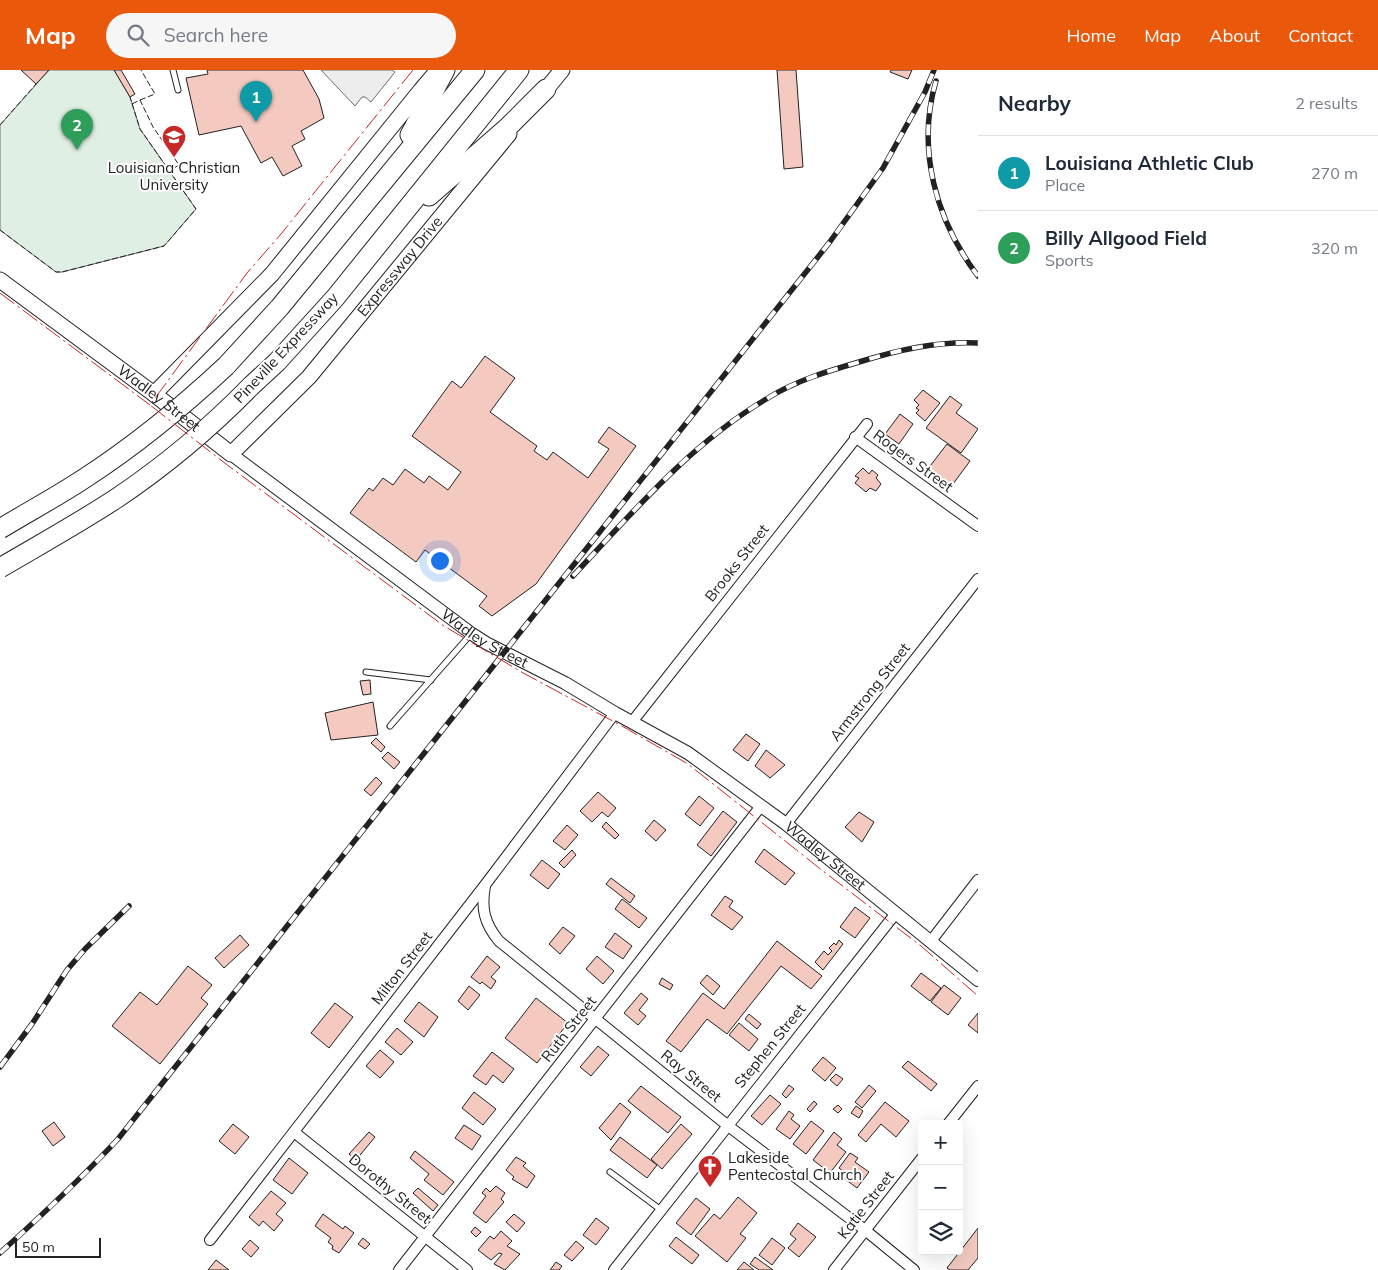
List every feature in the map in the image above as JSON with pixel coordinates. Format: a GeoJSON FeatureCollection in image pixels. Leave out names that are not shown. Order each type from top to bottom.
{"type":"FeatureCollection","features":[{"type":"Feature","properties":{"kind":"highway"},"geometry":{"type":"LineString","coordinates":[[365,203],[416,126],[445,70]]}},
{"type":"Feature","properties":{"kind":"highway"},"geometry":{"type":"LineString","coordinates":[[0,529],[85,478],[144,436],[195,395],[226,366],[280,307],[475,70]]}},
{"type":"Feature","properties":{"kind":"highway","name":"Pineville Expressway"},"geometry":{"type":"LineString","coordinates":[[0,568],[117,498],[160,467],[199,436],[277,362],[335,298],[520,70]]}},
{"type":"Feature","properties":{"kind":"highway"},"geometry":{"type":"LineString","coordinates":[[394,226],[506,128],[546,89]]}},
{"type":"Feature","properties":{"kind":"main road"},"geometry":{"type":"LineString","coordinates":[[154,394],[272,274],[414,97],[438,70]]}},
{"type":"Feature","properties":{"kind":"main road","name":"Expressway Drive"},"geometry":{"type":"LineString","coordinates":[[231,454],[309,377],[562,70]]}},
{"type":"Feature","properties":{"kind":"main road","name":"Wadley Street"},"geometry":{"type":"LineString","coordinates":[[0,280],[154,394],[231,454]]}},
{"type":"Feature","properties":{"kind":"street","name":"Brooks Street"},"geometry":{"type":"LineString","coordinates":[[632,722],[867,424]]}},
{"type":"Feature","properties":{"kind":"street","name":"Rogers Street"},"geometry":{"type":"LineString","coordinates":[[855,437],[978,526]]}},
{"type":"Feature","properties":{"kind":"street","name":"Wadley Street"},"geometry":{"type":"LineString","coordinates":[[231,454],[472,634],[565,683],[688,753],[786,824],[978,980]]}},
{"type":"Feature","properties":{"kind":"street","name":"Armstrong Street"},"geometry":{"type":"LineString","coordinates":[[786,824],[978,579]]}},
{"type":"Feature","properties":{"kind":"street","name":"Milton Street"},"geometry":{"type":"LineString","coordinates":[[210,1240],[485,885],[615,713]]}},
{"type":"Feature","properties":{"kind":"street","name":"Ruth Street"},"geometry":{"type":"LineString","coordinates":[[399,1270],[761,806]]}},
{"type":"Feature","properties":{"kind":"street"},"geometry":{"type":"LineString","coordinates":[[931,941],[978,880]]}},
{"type":"Feature","properties":{"kind":"street","name":"Ray Street"},"geometry":{"type":"LineString","coordinates":[[485,885],[483,912],[491,932],[499,941],[727,1125],[865,1230],[914,1270]]}},
{"type":"Feature","properties":{"kind":"street","name":"Stephen Street"},"geometry":{"type":"LineString","coordinates":[[614,1270],[896,912]]}},
{"type":"Feature","properties":{"kind":"street"},"geometry":{"type":"LineString","coordinates":[[951,1120],[978,1086]]}},
{"type":"Feature","properties":{"kind":"street","name":"Dorothy Street"},"geometry":{"type":"LineString","coordinates":[[294,1132],[467,1270]]}},
{"type":"Feature","properties":{"kind":"street","name":"Katie Street"},"geometry":{"type":"LineString","coordinates":[[834,1270],[918,1163]]}},
{"type":"Feature","properties":{"kind":"lane"},"geometry":{"type":"LineString","coordinates":[[173,70],[178,90]]}},
{"type":"Feature","properties":{"kind":"lane"},"geometry":{"type":"LineString","coordinates":[[390,726],[472,634]]}},
{"type":"Feature","properties":{"kind":"lane"},"geometry":{"type":"LineString","coordinates":[[366,672],[431,680]]}},
{"type":"Feature","properties":{"kind":"lane"},"geometry":{"type":"LineString","coordinates":[[610,1172],[661,1210]]}},
{"type":"Feature","properties":{"kind":"green space"},"geometry":{"type":"Polygon","coordinates":[[[49,70],[114,70],[130,97],[140,129],[196,209],[164,246],[56,272],[0,230],[0,125],[49,70]]]}},
{"type":"Feature","properties":{"kind":"shaded area"},"geometry":{"type":"Polygon","coordinates":[[[321,70],[392,70],[395,72],[371,102],[362,97],[355,106],[321,70]]]}},
{"type":"Feature","properties":{"kind":"building"},"geometry":{"type":"Polygon","coordinates":[[[21,70],[49,70],[36,84],[21,70]]]}},
{"type":"Feature","properties":{"kind":"building"},"geometry":{"type":"Polygon","coordinates":[[[114,70],[121,70],[135,94],[130,97],[114,70]]]}},
{"type":"Feature","properties":{"kind":"building"},"geometry":{"type":"Polygon","coordinates":[[[207,70],[303,70],[319,99],[324,118],[301,131],[305,139],[292,146],[302,166],[283,176],[272,157],[261,163],[241,126],[199,135],[186,78],[208,74],[207,70]]]}},
{"type":"Feature","properties":{"kind":"building"},"geometry":{"type":"Polygon","coordinates":[[[777,70],[796,70],[803,167],[784,169],[777,70]]]}},
{"type":"Feature","properties":{"kind":"building"},"geometry":{"type":"Polygon","coordinates":[[[891,70],[912,70],[908,79],[890,72],[891,70]]]}},
{"type":"Feature","properties":{"kind":"building"},"geometry":{"type":"Polygon","coordinates":[[[485,356],[515,378],[490,412],[537,446],[534,451],[547,460],[553,452],[588,478],[609,449],[598,442],[609,427],[636,446],[536,584],[492,616],[479,606],[487,596],[425,550],[416,562],[350,513],[369,488],[373,491],[383,478],[393,485],[405,469],[424,483],[429,476],[448,490],[461,472],[412,436],[452,381],[461,388],[485,356]]]}},
{"type":"Feature","properties":{"kind":"building"},"geometry":{"type":"Polygon","coordinates":[[[923,390],[940,403],[925,421],[916,413],[919,410],[916,408],[919,405],[914,400],[923,390]]]}},
{"type":"Feature","properties":{"kind":"building"},"geometry":{"type":"Polygon","coordinates":[[[950,396],[962,405],[956,413],[978,429],[961,453],[926,428],[950,396]]]}},
{"type":"Feature","properties":{"kind":"building"},"geometry":{"type":"Polygon","coordinates":[[[900,414],[913,424],[899,444],[885,434],[900,414]]]}},
{"type":"Feature","properties":{"kind":"building"},"geometry":{"type":"Polygon","coordinates":[[[947,444],[970,461],[950,488],[927,470],[947,444]]]}},
{"type":"Feature","properties":{"kind":"building"},"geometry":{"type":"Polygon","coordinates":[[[863,468],[869,474],[872,470],[878,475],[876,478],[881,484],[876,491],[870,488],[866,492],[855,483],[859,478],[855,476],[863,468]]]}},
{"type":"Feature","properties":{"kind":"building"},"geometry":{"type":"Polygon","coordinates":[[[370,680],[371,694],[363,695],[360,681],[370,680]]]}},
{"type":"Feature","properties":{"kind":"building"},"geometry":{"type":"Polygon","coordinates":[[[373,702],[378,735],[331,740],[325,713],[373,702]]]}},
{"type":"Feature","properties":{"kind":"building"},"geometry":{"type":"Polygon","coordinates":[[[746,734],[760,744],[748,761],[733,750],[746,734]]]}},
{"type":"Feature","properties":{"kind":"building"},"geometry":{"type":"Polygon","coordinates":[[[376,738],[385,747],[381,752],[371,743],[376,738]]]}},
{"type":"Feature","properties":{"kind":"building"},"geometry":{"type":"Polygon","coordinates":[[[766,750],[785,765],[770,778],[755,766],[766,750]]]}},
{"type":"Feature","properties":{"kind":"building"},"geometry":{"type":"Polygon","coordinates":[[[388,752],[400,762],[394,769],[382,758],[388,752]]]}},
{"type":"Feature","properties":{"kind":"building"},"geometry":{"type":"Polygon","coordinates":[[[376,777],[382,783],[371,796],[364,790],[376,777]]]}},
{"type":"Feature","properties":{"kind":"building"},"geometry":{"type":"Polygon","coordinates":[[[598,792],[616,808],[608,817],[602,812],[592,822],[580,811],[598,792]]]}},
{"type":"Feature","properties":{"kind":"building"},"geometry":{"type":"Polygon","coordinates":[[[699,796],[714,808],[700,826],[685,814],[699,796]]]}},
{"type":"Feature","properties":{"kind":"building"},"geometry":{"type":"Polygon","coordinates":[[[723,811],[737,822],[711,856],[697,845],[723,811]]]}},
{"type":"Feature","properties":{"kind":"building"},"geometry":{"type":"Polygon","coordinates":[[[859,812],[874,822],[862,842],[845,827],[859,812]]]}},
{"type":"Feature","properties":{"kind":"building"},"geometry":{"type":"Polygon","coordinates":[[[654,820],[666,830],[656,841],[645,831],[654,820]]]}},
{"type":"Feature","properties":{"kind":"building"},"geometry":{"type":"Polygon","coordinates":[[[606,822],[619,835],[615,839],[602,827],[606,822]]]}},
{"type":"Feature","properties":{"kind":"building"},"geometry":{"type":"Polygon","coordinates":[[[567,825],[578,835],[565,850],[553,841],[567,825]]]}},
{"type":"Feature","properties":{"kind":"building"},"geometry":{"type":"Polygon","coordinates":[[[764,849],[795,873],[785,885],[755,862],[764,849]]]}},
{"type":"Feature","properties":{"kind":"building"},"geometry":{"type":"Polygon","coordinates":[[[572,850],[576,855],[564,868],[559,863],[572,850]]]}},
{"type":"Feature","properties":{"kind":"building"},"geometry":{"type":"Polygon","coordinates":[[[542,860],[560,874],[548,889],[530,875],[542,860]]]}},
{"type":"Feature","properties":{"kind":"building"},"geometry":{"type":"Polygon","coordinates":[[[611,878],[635,896],[630,903],[606,884],[611,878]]]}},
{"type":"Feature","properties":{"kind":"building"},"geometry":{"type":"Polygon","coordinates":[[[725,896],[733,901],[729,907],[743,917],[732,930],[711,915],[725,896]]]}},
{"type":"Feature","properties":{"kind":"building"},"geometry":{"type":"Polygon","coordinates":[[[622,899],[647,918],[639,928],[615,909],[622,899]]]}},
{"type":"Feature","properties":{"kind":"building"},"geometry":{"type":"Polygon","coordinates":[[[855,907],[870,918],[855,938],[840,927],[855,907]]]}},
{"type":"Feature","properties":{"kind":"building"},"geometry":{"type":"Polygon","coordinates":[[[563,927],[575,936],[560,954],[549,944],[563,927]]]}},
{"type":"Feature","properties":{"kind":"building"},"geometry":{"type":"Polygon","coordinates":[[[615,933],[632,946],[623,959],[605,947],[615,933]]]}},
{"type":"Feature","properties":{"kind":"building"},"geometry":{"type":"Polygon","coordinates":[[[240,935],[249,945],[224,968],[215,958],[240,935]]]}},
{"type":"Feature","properties":{"kind":"building"},"geometry":{"type":"Polygon","coordinates":[[[839,940],[843,944],[823,970],[815,962],[824,951],[828,955],[832,951],[829,948],[834,943],[836,945],[839,940]]]}},
{"type":"Feature","properties":{"kind":"building"},"geometry":{"type":"Polygon","coordinates":[[[777,941],[822,976],[811,989],[781,966],[727,1034],[707,1019],[681,1052],[666,1041],[703,993],[724,1009],[777,941]]]}},
{"type":"Feature","properties":{"kind":"building"},"geometry":{"type":"Polygon","coordinates":[[[487,956],[500,967],[491,977],[496,981],[491,989],[471,977],[487,956]]]}},
{"type":"Feature","properties":{"kind":"building"},"geometry":{"type":"Polygon","coordinates":[[[597,956],[614,971],[603,984],[586,969],[597,956]]]}},
{"type":"Feature","properties":{"kind":"building"},"geometry":{"type":"Polygon","coordinates":[[[188,966],[212,985],[201,998],[208,1004],[160,1064],[112,1026],[140,992],[157,1005],[188,966]]]}},
{"type":"Feature","properties":{"kind":"building"},"geometry":{"type":"Polygon","coordinates":[[[921,973],[941,988],[930,1001],[911,986],[921,973]]]}},
{"type":"Feature","properties":{"kind":"building"},"geometry":{"type":"Polygon","coordinates":[[[707,975],[720,986],[713,995],[700,983],[707,975]]]}},
{"type":"Feature","properties":{"kind":"building"},"geometry":{"type":"Polygon","coordinates":[[[662,978],[673,985],[670,990],[659,984],[662,978]]]}},
{"type":"Feature","properties":{"kind":"building"},"geometry":{"type":"Polygon","coordinates":[[[944,985],[961,998],[948,1015],[931,1002],[944,985]]]}},
{"type":"Feature","properties":{"kind":"building"},"geometry":{"type":"Polygon","coordinates":[[[469,986],[480,995],[468,1010],[458,1001],[469,986]]]}},
{"type":"Feature","properties":{"kind":"building"},"geometry":{"type":"Polygon","coordinates":[[[641,993],[648,999],[639,1010],[646,1016],[638,1025],[624,1013],[641,993]]]}},
{"type":"Feature","properties":{"kind":"building"},"geometry":{"type":"Polygon","coordinates":[[[536,998],[568,1023],[537,1063],[505,1038],[536,998]]]}},
{"type":"Feature","properties":{"kind":"building"},"geometry":{"type":"Polygon","coordinates":[[[419,1002],[438,1017],[424,1037],[404,1021],[419,1002]]]}},
{"type":"Feature","properties":{"kind":"building"},"geometry":{"type":"Polygon","coordinates":[[[335,1003],[353,1017],[329,1048],[311,1033],[335,1003]]]}},
{"type":"Feature","properties":{"kind":"building"},"geometry":{"type":"Polygon","coordinates":[[[978,1013],[978,1033],[968,1025],[978,1013]]]}},
{"type":"Feature","properties":{"kind":"building"},"geometry":{"type":"Polygon","coordinates":[[[749,1014],[761,1024],[757,1029],[745,1019],[749,1014]]]}},
{"type":"Feature","properties":{"kind":"building"},"geometry":{"type":"Polygon","coordinates":[[[739,1023],[758,1039],[749,1051],[729,1035],[739,1023]]]}},
{"type":"Feature","properties":{"kind":"building"},"geometry":{"type":"Polygon","coordinates":[[[397,1028],[413,1042],[401,1055],[385,1042],[397,1028]]]}},
{"type":"Feature","properties":{"kind":"building"},"geometry":{"type":"Polygon","coordinates":[[[598,1046],[609,1055],[591,1076],[580,1067],[598,1046]]]}},
{"type":"Feature","properties":{"kind":"building"},"geometry":{"type":"Polygon","coordinates":[[[380,1050],[394,1062],[380,1078],[366,1066],[380,1050]]]}},
{"type":"Feature","properties":{"kind":"building"},"geometry":{"type":"Polygon","coordinates":[[[492,1052],[514,1069],[503,1083],[493,1075],[486,1085],[473,1076],[492,1052]]]}},
{"type":"Feature","properties":{"kind":"building"},"geometry":{"type":"Polygon","coordinates":[[[823,1057],[836,1068],[825,1081],[812,1070],[823,1057]]]}},
{"type":"Feature","properties":{"kind":"building"},"geometry":{"type":"Polygon","coordinates":[[[908,1061],[937,1084],[931,1091],[902,1067],[908,1061]]]}},
{"type":"Feature","properties":{"kind":"building"},"geometry":{"type":"Polygon","coordinates":[[[836,1074],[843,1079],[837,1086],[830,1080],[836,1074]]]}},
{"type":"Feature","properties":{"kind":"building"},"geometry":{"type":"Polygon","coordinates":[[[789,1085],[794,1089],[786,1098],[782,1094],[789,1085]]]}},
{"type":"Feature","properties":{"kind":"building"},"geometry":{"type":"Polygon","coordinates":[[[869,1085],[876,1091],[862,1108],[855,1102],[869,1085]]]}},
{"type":"Feature","properties":{"kind":"building"},"geometry":{"type":"Polygon","coordinates":[[[641,1086],[681,1117],[668,1133],[628,1101],[641,1086]]]}},
{"type":"Feature","properties":{"kind":"building"},"geometry":{"type":"Polygon","coordinates":[[[474,1092],[496,1109],[483,1125],[462,1108],[474,1092]]]}},
{"type":"Feature","properties":{"kind":"building"},"geometry":{"type":"Polygon","coordinates":[[[770,1095],[781,1104],[762,1125],[751,1116],[770,1095]]]}},
{"type":"Feature","properties":{"kind":"building"},"geometry":{"type":"Polygon","coordinates":[[[814,1101],[817,1104],[810,1112],[807,1109],[814,1101]]]}},
{"type":"Feature","properties":{"kind":"building"},"geometry":{"type":"Polygon","coordinates":[[[885,1102],[909,1121],[896,1137],[881,1124],[866,1142],[858,1135],[885,1102]]]}},
{"type":"Feature","properties":{"kind":"building"},"geometry":{"type":"Polygon","coordinates":[[[620,1103],[631,1112],[611,1140],[599,1128],[620,1103]]]}},
{"type":"Feature","properties":{"kind":"building"},"geometry":{"type":"Polygon","coordinates":[[[838,1105],[842,1109],[838,1113],[833,1109],[838,1105]]]}},
{"type":"Feature","properties":{"kind":"building"},"geometry":{"type":"Polygon","coordinates":[[[856,1106],[863,1111],[859,1118],[851,1113],[856,1106]]]}},
{"type":"Feature","properties":{"kind":"building"},"geometry":{"type":"Polygon","coordinates":[[[789,1111],[794,1115],[791,1119],[800,1126],[790,1139],[776,1129],[789,1111]]]}},
{"type":"Feature","properties":{"kind":"building"},"geometry":{"type":"Polygon","coordinates":[[[811,1121],[824,1131],[806,1154],[793,1144],[811,1121]]]}},
{"type":"Feature","properties":{"kind":"building"},"geometry":{"type":"Polygon","coordinates":[[[54,1122],[65,1137],[53,1146],[42,1131],[54,1122]]]}},
{"type":"Feature","properties":{"kind":"building"},"geometry":{"type":"Polygon","coordinates":[[[233,1124],[249,1137],[235,1154],[219,1141],[233,1124]]]}},
{"type":"Feature","properties":{"kind":"building"},"geometry":{"type":"Polygon","coordinates":[[[681,1124],[692,1134],[662,1169],[651,1159],[681,1124]]]}},
{"type":"Feature","properties":{"kind":"building"},"geometry":{"type":"Polygon","coordinates":[[[464,1125],[481,1136],[472,1150],[455,1138],[464,1125]]]}},
{"type":"Feature","properties":{"kind":"building"},"geometry":{"type":"Polygon","coordinates":[[[369,1132],[375,1137],[356,1160],[349,1154],[369,1132]]]}},
{"type":"Feature","properties":{"kind":"building"},"geometry":{"type":"Polygon","coordinates":[[[834,1132],[842,1139],[837,1145],[846,1152],[830,1173],[813,1160],[834,1132]]]}},
{"type":"Feature","properties":{"kind":"building"},"geometry":{"type":"Polygon","coordinates":[[[620,1137],[657,1165],[647,1178],[610,1150],[620,1137]]]}},
{"type":"Feature","properties":{"kind":"building"},"geometry":{"type":"Polygon","coordinates":[[[415,1151],[454,1182],[443,1195],[424,1180],[429,1174],[410,1158],[415,1151]]]}},
{"type":"Feature","properties":{"kind":"building"},"geometry":{"type":"Polygon","coordinates":[[[850,1153],[858,1158],[855,1162],[869,1172],[857,1188],[841,1176],[844,1172],[839,1168],[850,1153]]]}},
{"type":"Feature","properties":{"kind":"building"},"geometry":{"type":"Polygon","coordinates":[[[516,1157],[526,1163],[523,1166],[535,1176],[527,1188],[512,1179],[514,1177],[506,1170],[516,1157]]]}},
{"type":"Feature","properties":{"kind":"building"},"geometry":{"type":"Polygon","coordinates":[[[289,1158],[308,1173],[292,1194],[273,1180],[289,1158]]]}},
{"type":"Feature","properties":{"kind":"building"},"geometry":{"type":"Polygon","coordinates":[[[496,1186],[505,1193],[501,1199],[504,1202],[486,1223],[473,1213],[486,1196],[482,1193],[486,1188],[490,1192],[496,1186]]]}},
{"type":"Feature","properties":{"kind":"building"},"geometry":{"type":"Polygon","coordinates":[[[418,1188],[438,1205],[433,1211],[413,1193],[418,1188]]]}},
{"type":"Feature","properties":{"kind":"building"},"geometry":{"type":"Polygon","coordinates":[[[271,1191],[286,1203],[276,1214],[283,1220],[274,1231],[263,1221],[259,1226],[249,1217],[271,1191]]]}},
{"type":"Feature","properties":{"kind":"building"},"geometry":{"type":"Polygon","coordinates":[[[738,1197],[757,1213],[740,1234],[746,1238],[727,1262],[695,1236],[714,1214],[720,1219],[738,1197]]]}},
{"type":"Feature","properties":{"kind":"building"},"geometry":{"type":"Polygon","coordinates":[[[696,1198],[710,1209],[691,1235],[676,1223],[696,1198]]]}},
{"type":"Feature","properties":{"kind":"building"},"geometry":{"type":"Polygon","coordinates":[[[323,1214],[343,1229],[345,1226],[354,1233],[339,1253],[332,1249],[333,1246],[328,1242],[331,1238],[315,1226],[323,1214]]]}},
{"type":"Feature","properties":{"kind":"building"},"geometry":{"type":"Polygon","coordinates":[[[514,1214],[525,1223],[517,1232],[506,1222],[514,1214]]]}},
{"type":"Feature","properties":{"kind":"building"},"geometry":{"type":"Polygon","coordinates":[[[596,1218],[609,1228],[596,1245],[583,1235],[596,1218]]]}},
{"type":"Feature","properties":{"kind":"building"},"geometry":{"type":"Polygon","coordinates":[[[798,1223],[816,1237],[799,1257],[788,1248],[796,1239],[790,1234],[798,1223]]]}},
{"type":"Feature","properties":{"kind":"building"},"geometry":{"type":"Polygon","coordinates":[[[475,1227],[481,1232],[476,1237],[471,1232],[475,1227]]]}},
{"type":"Feature","properties":{"kind":"building"},"geometry":{"type":"Polygon","coordinates":[[[978,1228],[978,1258],[968,1270],[950,1270],[947,1268],[957,1255],[963,1255],[963,1247],[978,1228]]]}},
{"type":"Feature","properties":{"kind":"building"},"geometry":{"type":"Polygon","coordinates":[[[501,1231],[512,1241],[507,1246],[520,1254],[505,1270],[494,1264],[502,1254],[499,1253],[491,1260],[478,1250],[490,1236],[494,1239],[501,1231]]]}},
{"type":"Feature","properties":{"kind":"building"},"geometry":{"type":"Polygon","coordinates":[[[676,1237],[699,1255],[692,1264],[669,1246],[676,1237]]]}},
{"type":"Feature","properties":{"kind":"building"},"geometry":{"type":"Polygon","coordinates":[[[363,1238],[370,1244],[365,1249],[358,1244],[363,1238]]]}},
{"type":"Feature","properties":{"kind":"building"},"geometry":{"type":"Polygon","coordinates":[[[772,1238],[785,1248],[772,1265],[759,1255],[772,1238]]]}},
{"type":"Feature","properties":{"kind":"building"},"geometry":{"type":"Polygon","coordinates":[[[250,1240],[259,1248],[251,1257],[242,1249],[250,1240]]]}},
{"type":"Feature","properties":{"kind":"building"},"geometry":{"type":"Polygon","coordinates":[[[576,1241],[584,1248],[572,1261],[564,1255],[576,1241]]]}},
{"type":"Feature","properties":{"kind":"building"},"geometry":{"type":"Polygon","coordinates":[[[755,1257],[773,1270],[759,1270],[750,1264],[755,1257]]]}},
{"type":"Feature","properties":{"kind":"building"},"geometry":{"type":"Polygon","coordinates":[[[216,1260],[229,1270],[208,1270],[216,1260]]]}},
{"type":"Feature","properties":{"kind":"building"},"geometry":{"type":"Polygon","coordinates":[[[556,1262],[562,1266],[559,1270],[550,1270],[556,1262]]]}},
{"type":"Feature","properties":{"kind":"building"},"geometry":{"type":"Polygon","coordinates":[[[744,1262],[754,1270],[737,1270],[744,1262]]]}},
{"type":"Feature","properties":{"kind":"railway"},"geometry":{"type":"LineString","coordinates":[[0,1253],[118,1139],[829,243],[883,168],[925,92],[934,70]]}},
{"type":"Feature","properties":{"kind":"railway"},"geometry":{"type":"LineString","coordinates":[[936,81],[930,107],[928,132],[929,158],[934,183],[941,208],[951,232],[963,255],[978,276]]}},
{"type":"Feature","properties":{"kind":"railway"},"geometry":{"type":"LineString","coordinates":[[573,576],[641,503],[688,457],[740,416],[778,392],[847,365],[888,354],[948,343],[978,343]]}},
{"type":"Feature","properties":{"kind":"railway"},"geometry":{"type":"LineString","coordinates":[[0,1067],[32,1024],[67,970],[85,949],[129,906]]}},
{"type":"Feature","properties":{"kind":"fence"},"geometry":{"type":"LineString","coordinates":[[140,100],[155,94],[141,70]]}},
{"type":"Feature","properties":{"kind":"fence"},"geometry":{"type":"LineString","coordinates":[[0,125],[36,84]]}},
{"type":"Feature","properties":{"kind":"fence"},"geometry":{"type":"LineString","coordinates":[[0,230],[56,272],[164,246],[196,209],[140,129],[130,97]]}},
{"type":"Feature","properties":{"kind":"fence"},"geometry":{"type":"LineString","coordinates":[[132,104],[140,100],[153,127],[179,165],[169,171]]}},
{"type":"Feature","properties":{"kind":"power"},"geometry":{"type":"LineString","coordinates":[[413,70],[281,234],[247,273],[150,405],[444,626],[525,674],[688,764],[921,946],[978,996]]}},
{"type":"Feature","properties":{"kind":"power"},"geometry":{"type":"LineString","coordinates":[[0,293],[150,405]]}},
{"type":"Feature","properties":{"kind":"place","name":"Louisiana Athletic Club"},"geometry":{"type":"Point","coordinates":[256,122]}},
{"type":"Feature","properties":{"kind":"place","name":"Billy Allgood Field"},"geometry":{"type":"Point","coordinates":[77,150]}},
{"type":"Feature","properties":{"kind":"place","name":"Louisiana Christian University"},"geometry":{"type":"Point","coordinates":[174,158]}},
{"type":"Feature","properties":{"kind":"place","name":"Lakeside Pentecostal Church"},"geometry":{"type":"Point","coordinates":[710,1188]}}]}
